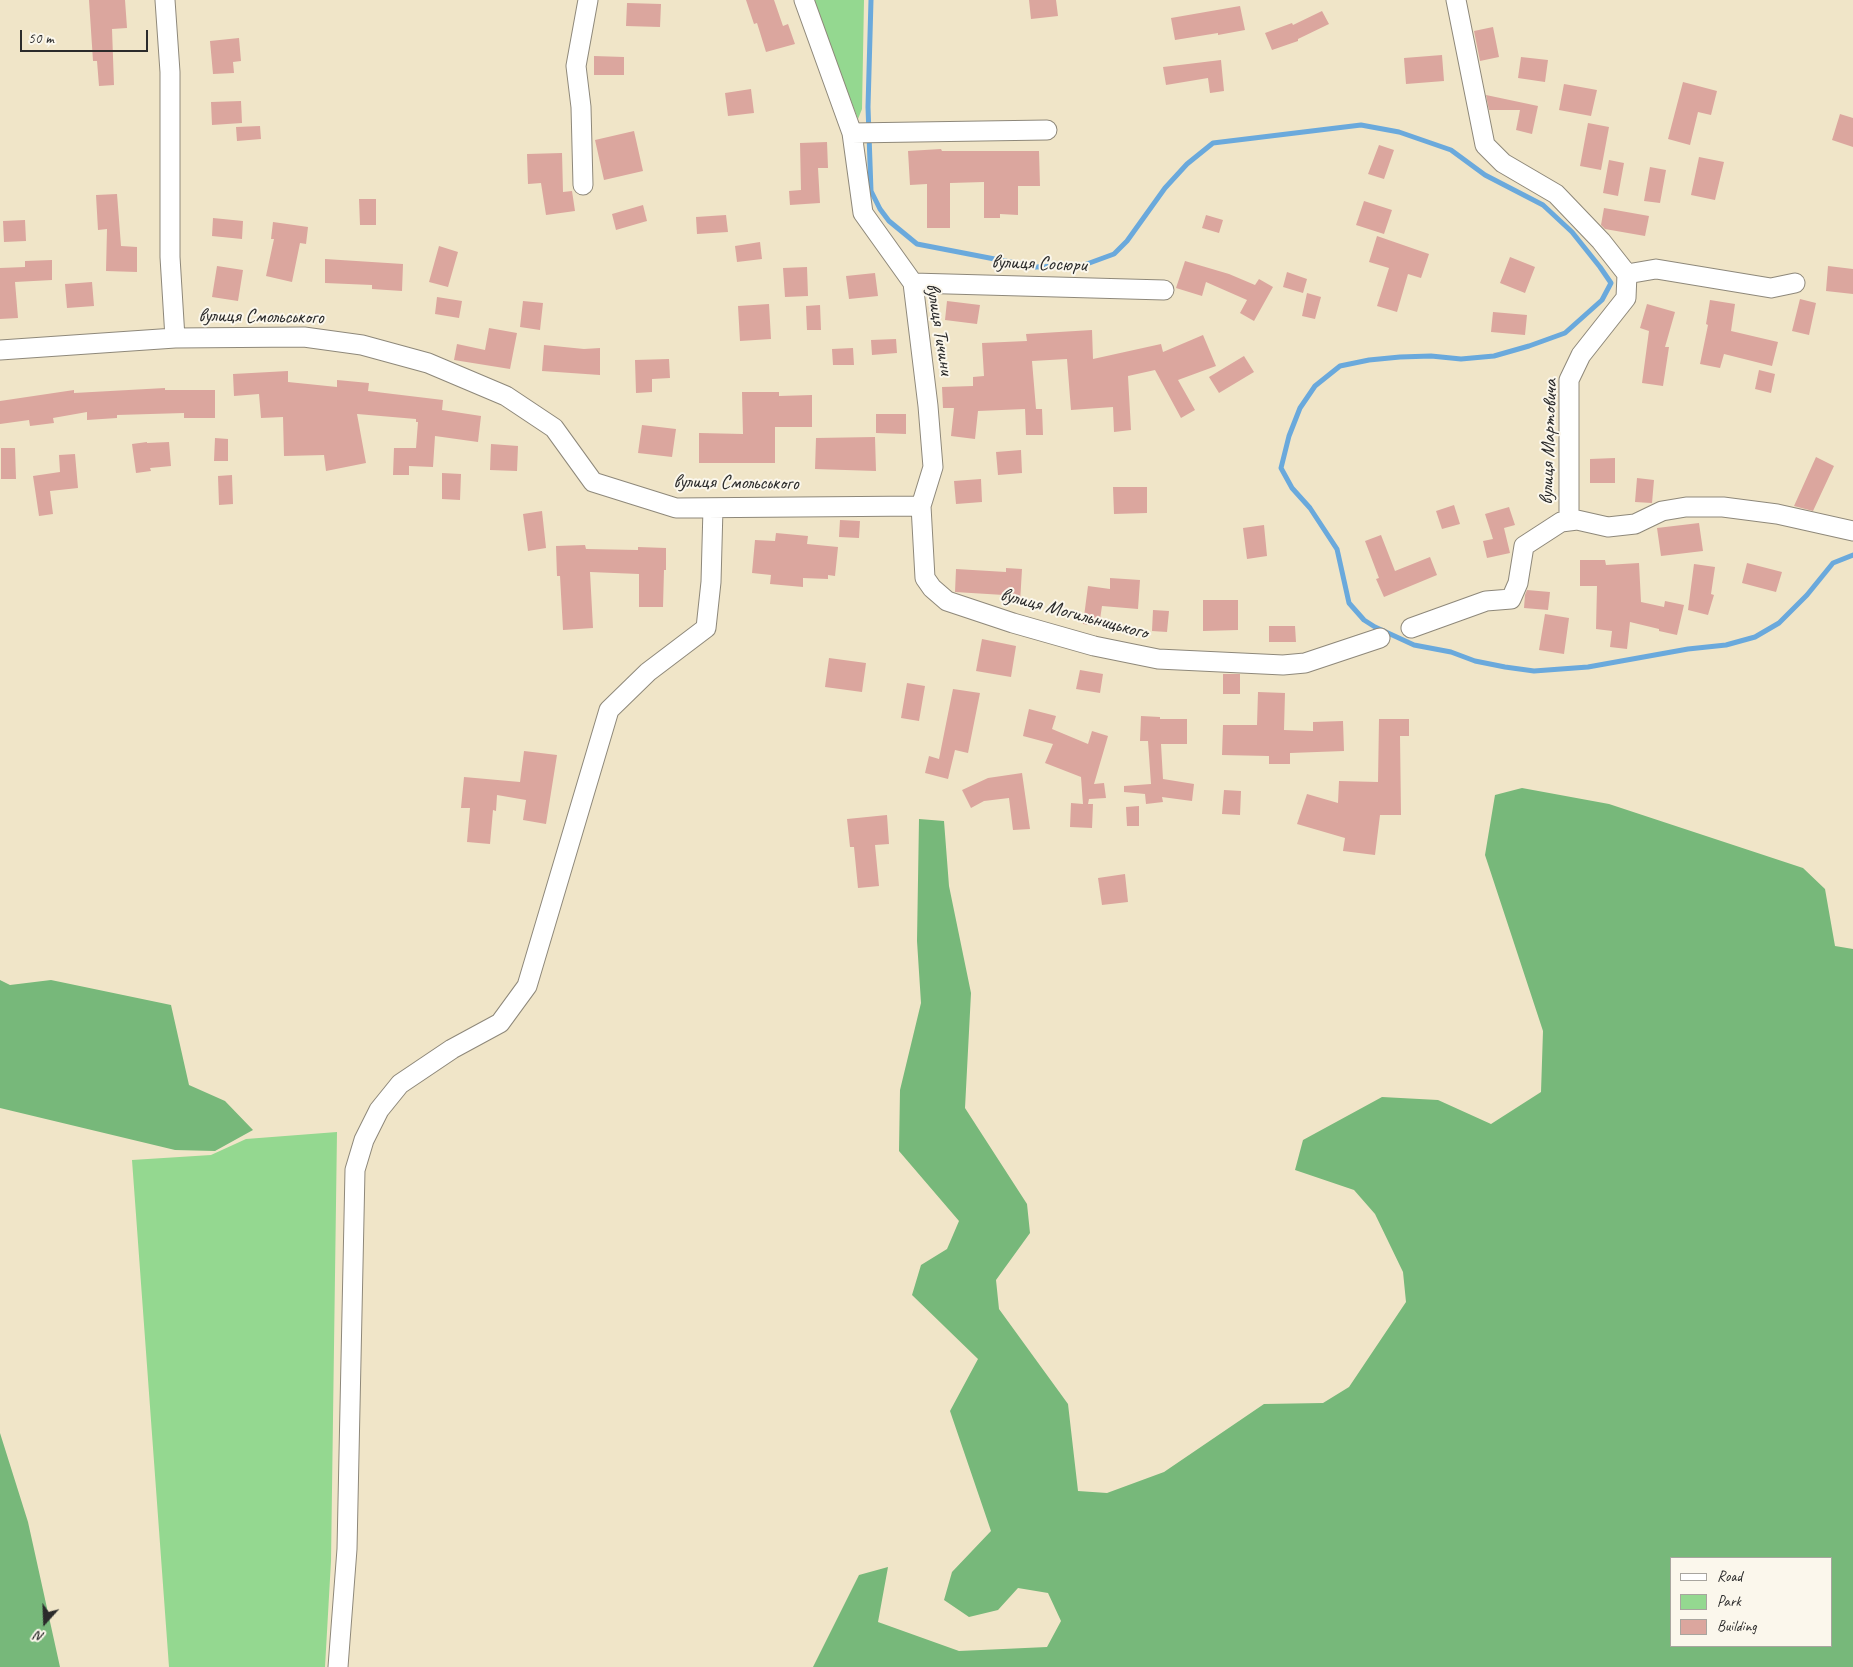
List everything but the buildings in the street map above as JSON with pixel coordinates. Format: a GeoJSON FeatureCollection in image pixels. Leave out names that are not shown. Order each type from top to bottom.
{"type":"FeatureCollection","features":[{"type":"Feature","properties":{"kind":"street"},"geometry":{"type":"LineString","coordinates":[[165,0],[170,72],[170,257],[175,338]]}},
{"type":"Feature","properties":{"kind":"street"},"geometry":{"type":"LineString","coordinates":[[583,185],[581,107],[576,66],[588,0]]}},
{"type":"Feature","properties":{"kind":"street","name":"вулиця Тичини"},"geometry":{"type":"LineString","coordinates":[[804,0],[857,133],[863,213],[913,283],[928,406],[933,467],[922,506]]}},
{"type":"Feature","properties":{"kind":"street"},"geometry":{"type":"LineString","coordinates":[[1456,0],[1485,145],[1504,163],[1556,194],[1602,241],[1628,274],[1656,269],[1771,288],[1795,283]]}},
{"type":"Feature","properties":{"kind":"street"},"geometry":{"type":"LineString","coordinates":[[857,133],[1047,130]]}},
{"type":"Feature","properties":{"kind":"street","name":"вулиця Мартовича"},"geometry":{"type":"LineString","coordinates":[[1569,521],[1569,380],[1581,355],[1626,298],[1628,274]]}},
{"type":"Feature","properties":{"kind":"street","name":"вулиця Сосюри"},"geometry":{"type":"LineString","coordinates":[[913,283],[1164,290]]}},
{"type":"Feature","properties":{"kind":"street","name":"вулиця Смольського"},"geometry":{"type":"LineString","coordinates":[[0,350],[175,338],[304,337],[362,345],[428,363],[506,396],[554,428],[594,482],[676,508],[922,506]]}},
{"type":"Feature","properties":{"kind":"street","name":"вулиця Могильницького"},"geometry":{"type":"LineString","coordinates":[[922,506],[925,578],[932,588],[947,601],[1022,626],[1094,646],[1158,658],[1283,665],[1305,663],[1380,638]]}},
{"type":"Feature","properties":{"kind":"street"},"geometry":{"type":"LineString","coordinates":[[1412,628],[1486,601],[1511,599],[1518,583],[1524,546],[1561,522],[1577,520],[1608,527],[1635,524],[1662,511],[1686,507],[1723,507],[1777,514],[1853,531]]}},
{"type":"Feature","properties":{"kind":"street"},"geometry":{"type":"LineString","coordinates":[[338,1667],[347,1549],[355,1170],[364,1140],[379,1110],[400,1084],[452,1049],[500,1023],[526,986],[609,710],[648,672],[706,628],[710,582],[712,508]]}},
{"type":"Feature","properties":{"kind":"green space"},"geometry":{"type":"Polygon","coordinates":[[[812,0],[864,0],[862,109],[858,119],[812,0]]]}},
{"type":"Feature","properties":{"kind":"green space"},"geometry":{"type":"Polygon","coordinates":[[[1522,788],[1609,804],[1803,868],[1825,889],[1835,946],[1853,949],[1853,1667],[813,1667],[859,1575],[888,1567],[878,1622],[959,1651],[1047,1647],[1061,1621],[1048,1593],[1018,1588],[998,1610],[969,1617],[944,1600],[952,1572],[991,1531],[950,1411],[978,1359],[912,1295],[921,1265],[947,1249],[959,1221],[899,1151],[900,1090],[921,1003],[917,941],[919,819],[944,821],[949,886],[971,993],[965,1108],[1027,1204],[1030,1233],[996,1280],[999,1309],[1068,1404],[1078,1491],[1107,1493],[1164,1472],[1264,1404],[1323,1403],[1349,1387],[1406,1302],[1403,1272],[1375,1214],[1354,1190],[1295,1170],[1303,1140],[1382,1097],[1438,1100],[1491,1124],[1541,1092],[1543,1031],[1485,855],[1495,795],[1522,788]]]}},
{"type":"Feature","properties":{"kind":"green space"},"geometry":{"type":"Polygon","coordinates":[[[0,980],[10,985],[51,980],[171,1005],[189,1085],[225,1101],[253,1130],[215,1151],[175,1150],[0,1108],[0,980]]]}},
{"type":"Feature","properties":{"kind":"green space"},"geometry":{"type":"Polygon","coordinates":[[[337,1132],[331,1561],[325,1667],[169,1667],[132,1160],[211,1155],[246,1139],[337,1132]]]}},
{"type":"Feature","properties":{"kind":"green space"},"geometry":{"type":"Polygon","coordinates":[[[0,1433],[28,1522],[60,1667],[0,1667],[0,1433]]]}},
{"type":"Feature","properties":{"kind":"waterway"},"geometry":{"type":"LineString","coordinates":[[871,0],[868,107],[871,191],[880,209],[889,221],[917,244],[1036,267],[1084,265],[1114,254],[1127,241],[1165,188],[1187,164],[1213,143],[1361,125],[1399,132],[1451,150],[1485,175],[1543,205],[1572,232],[1611,283],[1602,300],[1565,333],[1494,356],[1461,359],[1431,356],[1400,357],[1369,360],[1340,366],[1315,386],[1300,408],[1289,436],[1281,468],[1292,488],[1310,508],[1337,549],[1349,603],[1364,620],[1375,627],[1414,645],[1451,652],[1475,661],[1505,667],[1534,671],[1588,667],[1688,649],[1726,645],[1755,637],[1779,623],[1807,595],[1833,563],[1853,555]]}}]}
